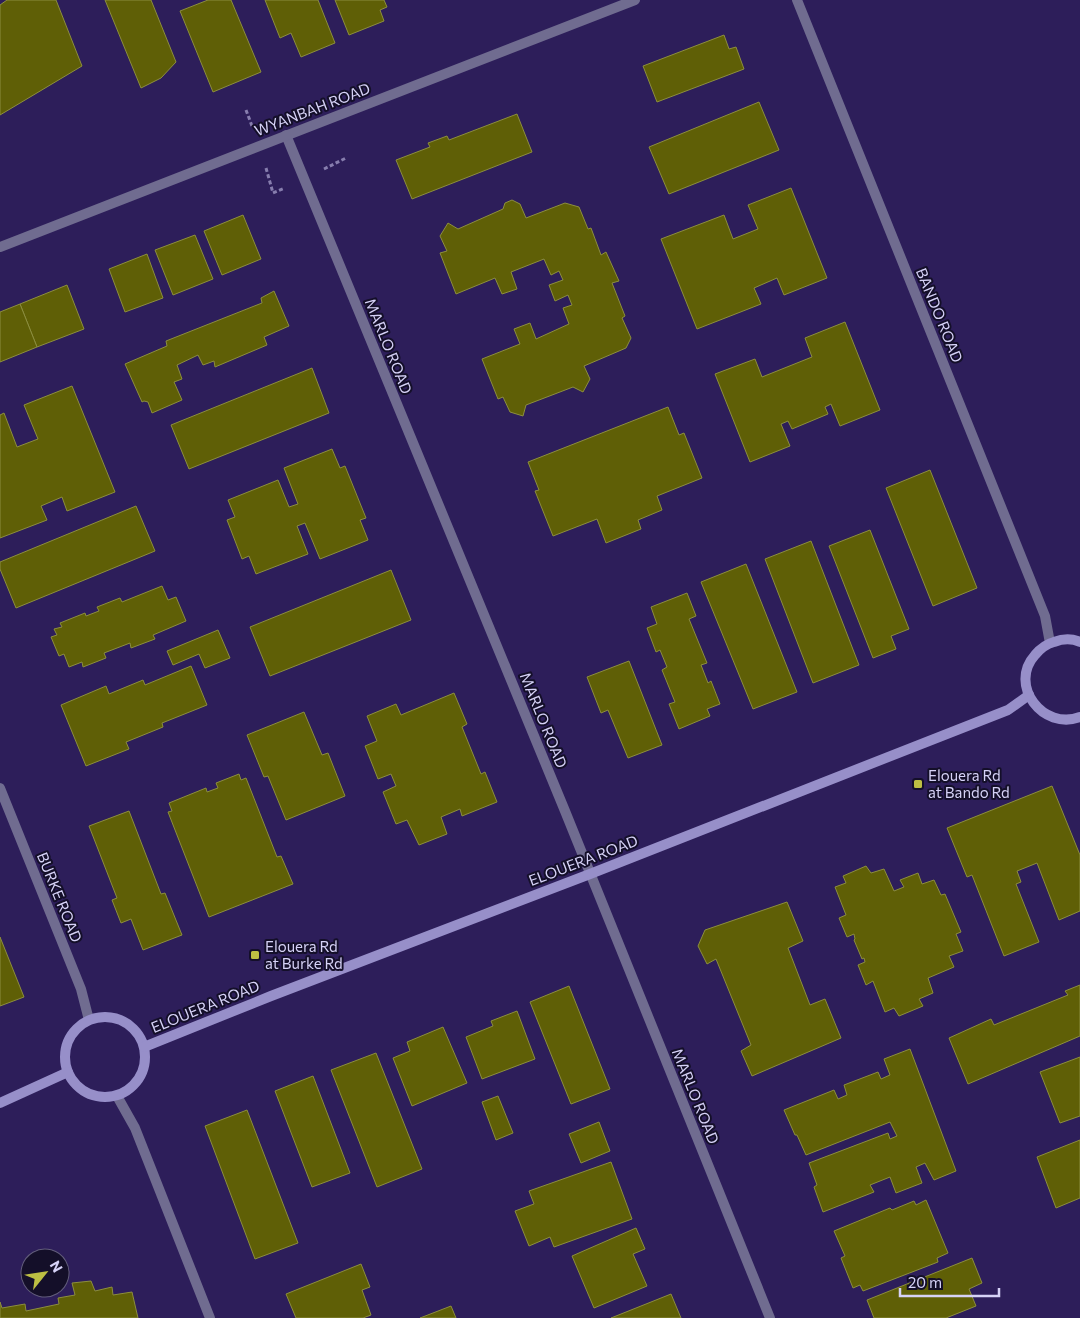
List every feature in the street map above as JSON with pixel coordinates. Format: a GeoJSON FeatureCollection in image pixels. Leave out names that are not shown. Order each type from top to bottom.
{"type":"FeatureCollection","features":[{"type":"Feature","properties":{"kind":"street","name":"WYANBAH ROAD"},"geometry":{"type":"LineString","coordinates":[[0,247],[635,0]]}},
{"type":"Feature","properties":{"kind":"street","name":"BANDO ROAD"},"geometry":{"type":"LineString","coordinates":[[797,0],[1046,616],[1050,642]]}},
{"type":"Feature","properties":{"kind":"street","name":"MARLO ROAD"},"geometry":{"type":"LineString","coordinates":[[286,135],[590,874],[770,1318]]}},
{"type":"Feature","properties":{"kind":"street"},"geometry":{"type":"LineString","coordinates":[[1079,719],[1066,720],[1054,718],[1044,713],[1034,705],[1026,683],[1027,670],[1032,658],[1040,648],[1050,642],[1063,639],[1080,642]]}},
{"type":"Feature","properties":{"kind":"street","name":"ELOUERA ROAD"},"geometry":{"type":"LineString","coordinates":[[144,1047],[270,996],[590,874],[1008,710],[1029,695]]}},
{"type":"Feature","properties":{"kind":"street","name":"BURKE ROAD"},"geometry":{"type":"LineString","coordinates":[[0,788],[81,988],[90,1020]]}},
{"type":"Feature","properties":{"kind":"street"},"geometry":{"type":"LineString","coordinates":[[103,1016],[116,1018],[129,1024],[138,1034],[144,1047],[143,1071],[137,1082],[117,1096],[93,1095],[82,1090],[68,1072],[65,1059],[66,1047],[71,1035],[79,1026],[90,1020],[103,1016]]}},
{"type":"Feature","properties":{"kind":"street"},"geometry":{"type":"LineString","coordinates":[[0,1102],[68,1072]]}},
{"type":"Feature","properties":{"kind":"street"},"geometry":{"type":"LineString","coordinates":[[117,1096],[135,1128],[210,1318]]}},
{"type":"Feature","properties":{"kind":"building"},"geometry":{"type":"Polygon","coordinates":[[[7,0],[56,0],[82,66],[0,115],[0,5],[7,0]]]}},
{"type":"Feature","properties":{"kind":"building"},"geometry":{"type":"Polygon","coordinates":[[[105,0],[151,0],[176,62],[161,78],[141,88],[105,0]]]}},
{"type":"Feature","properties":{"kind":"building"},"geometry":{"type":"Polygon","coordinates":[[[208,0],[231,0],[261,72],[213,92],[180,11],[208,0]]]}},
{"type":"Feature","properties":{"kind":"building"},"geometry":{"type":"Polygon","coordinates":[[[265,0],[318,0],[335,43],[301,57],[291,33],[280,38],[265,0]]]}},
{"type":"Feature","properties":{"kind":"building"},"geometry":{"type":"Polygon","coordinates":[[[335,0],[384,0],[387,7],[380,10],[384,21],[349,35],[335,0]]]}},
{"type":"Feature","properties":{"kind":"building"},"geometry":{"type":"Polygon","coordinates":[[[724,35],[729,49],[736,47],[744,69],[657,102],[643,66],[724,35]]]}},
{"type":"Feature","properties":{"kind":"building"},"geometry":{"type":"Polygon","coordinates":[[[759,102],[779,150],[669,194],[649,147],[759,102]]]}},
{"type":"Feature","properties":{"kind":"building"},"geometry":{"type":"Polygon","coordinates":[[[517,114],[532,152],[412,199],[396,160],[430,147],[428,143],[447,136],[449,140],[517,114]]]}},
{"type":"Feature","properties":{"kind":"building"},"geometry":{"type":"Polygon","coordinates":[[[791,188],[827,278],[784,295],[777,278],[754,288],[761,304],[697,329],[661,239],[724,215],[733,239],[758,229],[748,205],[791,188]]]}},
{"type":"Feature","properties":{"kind":"building"},"geometry":{"type":"Polygon","coordinates":[[[512,200],[520,204],[526,218],[565,203],[579,207],[588,229],[591,228],[601,255],[606,252],[619,281],[612,283],[625,316],[622,318],[631,338],[626,348],[584,366],[590,379],[583,392],[573,387],[526,405],[523,416],[510,412],[503,397],[498,399],[482,359],[520,344],[514,329],[530,323],[536,339],[569,324],[563,308],[572,305],[568,295],[555,301],[549,285],[563,280],[559,271],[551,275],[544,259],[511,272],[517,289],[502,294],[495,278],[456,294],[440,253],[447,251],[440,236],[448,223],[458,229],[503,209],[505,203],[512,200]]]}},
{"type":"Feature","properties":{"kind":"building"},"geometry":{"type":"Polygon","coordinates":[[[243,215],[261,259],[222,275],[204,231],[243,215]]]}},
{"type":"Feature","properties":{"kind":"building"},"geometry":{"type":"Polygon","coordinates":[[[195,235],[213,279],[173,295],[155,250],[195,235]]]}},
{"type":"Feature","properties":{"kind":"building"},"geometry":{"type":"Polygon","coordinates":[[[147,254],[163,298],[125,312],[109,269],[147,254]]]}},
{"type":"Feature","properties":{"kind":"building"},"geometry":{"type":"Polygon","coordinates":[[[67,285],[84,329],[37,347],[20,304],[67,285]]]}},
{"type":"Feature","properties":{"kind":"building"},"geometry":{"type":"Polygon","coordinates":[[[274,291],[289,326],[264,337],[267,345],[215,367],[214,361],[203,365],[198,355],[177,365],[182,379],[174,382],[182,400],[152,413],[148,402],[142,402],[125,364],[167,346],[166,341],[262,303],[261,298],[274,291]]]}},
{"type":"Feature","properties":{"kind":"building"},"geometry":{"type":"Polygon","coordinates":[[[20,304],[37,347],[0,362],[0,312],[20,304]]]}},
{"type":"Feature","properties":{"kind":"building"},"geometry":{"type":"Polygon","coordinates":[[[845,322],[880,410],[840,426],[831,404],[825,407],[828,414],[792,429],[788,421],[781,424],[790,446],[750,462],[715,374],[755,359],[762,377],[812,357],[805,338],[845,322]]]}},
{"type":"Feature","properties":{"kind":"building"},"geometry":{"type":"Polygon","coordinates":[[[312,368],[329,413],[189,469],[171,425],[312,368]]]}},
{"type":"Feature","properties":{"kind":"building"},"geometry":{"type":"Polygon","coordinates":[[[72,386],[115,492],[67,511],[62,497],[41,506],[47,520],[0,538],[0,415],[4,413],[17,447],[38,439],[24,405],[72,386]]]}},
{"type":"Feature","properties":{"kind":"building"},"geometry":{"type":"Polygon","coordinates":[[[668,407],[679,435],[684,433],[702,478],[657,496],[662,510],[638,520],[641,529],[606,543],[597,519],[553,536],[535,491],[539,490],[528,462],[668,407]]]}},
{"type":"Feature","properties":{"kind":"building"},"geometry":{"type":"Polygon","coordinates":[[[332,449],[340,468],[345,466],[366,518],[360,520],[368,540],[320,559],[305,523],[297,526],[308,554],[256,574],[249,556],[242,559],[227,520],[235,517],[228,500],[278,480],[289,507],[298,504],[284,468],[332,449]]]}},
{"type":"Feature","properties":{"kind":"building"},"geometry":{"type":"Polygon","coordinates":[[[930,470],[977,588],[933,606],[886,488],[930,470]]]}},
{"type":"Feature","properties":{"kind":"building"},"geometry":{"type":"Polygon","coordinates":[[[136,506],[155,551],[16,608],[0,569],[0,562],[136,506]]]}},
{"type":"Feature","properties":{"kind":"building"},"geometry":{"type":"Polygon","coordinates":[[[870,530],[909,629],[891,636],[896,649],[873,658],[829,546],[870,530]]]}},
{"type":"Feature","properties":{"kind":"building"},"geometry":{"type":"Polygon","coordinates":[[[811,541],[859,665],[813,683],[765,559],[811,541]]]}},
{"type":"Feature","properties":{"kind":"building"},"geometry":{"type":"Polygon","coordinates":[[[746,564],[797,692],[753,709],[701,582],[746,564]]]}},
{"type":"Feature","properties":{"kind":"building"},"geometry":{"type":"Polygon","coordinates":[[[391,570],[411,620],[270,676],[250,627],[391,570]]]}},
{"type":"Feature","properties":{"kind":"building"},"geometry":{"type":"Polygon","coordinates":[[[162,586],[168,600],[176,597],[186,621],[153,635],[155,639],[131,648],[130,643],[104,653],[106,658],[83,667],[82,662],[69,667],[64,654],[59,656],[51,637],[57,635],[54,629],[62,627],[60,623],[85,613],[86,616],[99,611],[97,607],[120,598],[122,602],[162,586]]]}},
{"type":"Feature","properties":{"kind":"building"},"geometry":{"type":"Polygon","coordinates":[[[687,593],[696,616],[689,619],[707,663],[701,665],[708,683],[711,681],[720,704],[707,709],[710,716],[679,729],[669,704],[675,702],[662,670],[667,667],[660,650],[656,652],[647,628],[657,624],[651,607],[687,593]]]}},
{"type":"Feature","properties":{"kind":"building"},"geometry":{"type":"Polygon","coordinates":[[[218,630],[230,658],[205,668],[199,654],[173,665],[167,651],[218,630]]]}},
{"type":"Feature","properties":{"kind":"building"},"geometry":{"type":"Polygon","coordinates":[[[629,661],[662,745],[628,758],[608,710],[601,713],[587,677],[629,661]]]}},
{"type":"Feature","properties":{"kind":"building"},"geometry":{"type":"Polygon","coordinates":[[[191,666],[207,705],[162,723],[163,727],[126,742],[129,749],[86,766],[61,705],[106,686],[109,694],[143,680],[145,685],[191,666]]]}},
{"type":"Feature","properties":{"kind":"building"},"geometry":{"type":"Polygon","coordinates":[[[454,693],[467,724],[462,727],[481,774],[485,772],[497,802],[462,816],[460,809],[441,817],[447,834],[419,845],[407,820],[396,824],[383,792],[396,786],[391,774],[378,779],[365,746],[377,741],[367,716],[396,704],[401,715],[454,693]]]}},
{"type":"Feature","properties":{"kind":"building"},"geometry":{"type":"Polygon","coordinates":[[[304,712],[322,755],[328,753],[345,796],[286,820],[268,776],[264,777],[247,735],[304,712]]]}},
{"type":"Feature","properties":{"kind":"building"},"geometry":{"type":"Polygon","coordinates":[[[239,774],[241,780],[246,778],[277,857],[281,856],[293,884],[209,917],[168,812],[172,811],[169,803],[206,788],[207,792],[218,788],[216,783],[239,774]]]}},
{"type":"Feature","properties":{"kind":"building"},"geometry":{"type":"Polygon","coordinates":[[[1052,786],[1080,855],[1080,911],[1059,920],[1037,863],[1017,871],[1021,882],[1016,884],[1039,942],[1004,956],[972,875],[967,877],[947,828],[1052,786]]]}},
{"type":"Feature","properties":{"kind":"building"},"geometry":{"type":"Polygon","coordinates":[[[129,811],[161,894],[165,893],[182,935],[143,950],[131,919],[121,923],[112,900],[117,898],[89,826],[129,811]]]}},
{"type":"Feature","properties":{"kind":"building"},"geometry":{"type":"Polygon","coordinates":[[[866,866],[871,873],[884,869],[894,891],[904,887],[900,880],[918,873],[922,884],[934,880],[941,895],[945,894],[961,932],[956,934],[963,951],[949,956],[954,967],[928,978],[933,993],[919,999],[923,1006],[899,1016],[894,1008],[885,1012],[873,981],[866,985],[858,965],[865,962],[864,958],[862,959],[854,940],[854,934],[847,937],[839,918],[846,915],[835,887],[846,883],[843,876],[866,866]]]}},
{"type":"Feature","properties":{"kind":"building"},"geometry":{"type":"Polygon","coordinates":[[[787,902],[803,941],[788,948],[810,1005],[825,999],[841,1038],[752,1076],[741,1051],[751,1045],[716,959],[707,964],[698,946],[705,930],[787,902]]]}},
{"type":"Feature","properties":{"kind":"building"},"geometry":{"type":"Polygon","coordinates":[[[0,937],[24,997],[0,1006],[0,937]]]}},
{"type":"Feature","properties":{"kind":"building"},"geometry":{"type":"Polygon","coordinates":[[[1080,985],[1080,1036],[968,1084],[949,1038],[991,1019],[994,1025],[1068,995],[1065,991],[1080,985]]]}},
{"type":"Feature","properties":{"kind":"building"},"geometry":{"type":"Polygon","coordinates":[[[569,986],[610,1089],[571,1104],[530,1002],[569,986]]]}},
{"type":"Feature","properties":{"kind":"building"},"geometry":{"type":"Polygon","coordinates":[[[517,1011],[535,1059],[482,1079],[466,1037],[493,1026],[491,1021],[517,1011]]]}},
{"type":"Feature","properties":{"kind":"building"},"geometry":{"type":"Polygon","coordinates":[[[443,1027],[467,1083],[412,1106],[393,1058],[410,1051],[407,1042],[443,1027]]]}},
{"type":"Feature","properties":{"kind":"building"},"geometry":{"type":"Polygon","coordinates":[[[910,1049],[956,1171],[934,1180],[925,1163],[916,1167],[922,1183],[896,1193],[890,1177],[870,1185],[874,1192],[823,1212],[814,1187],[817,1185],[809,1163],[888,1133],[890,1139],[897,1136],[890,1122],[806,1155],[784,1110],[834,1090],[838,1099],[847,1095],[844,1085],[878,1072],[881,1079],[890,1075],[884,1059],[910,1049]]]}},
{"type":"Feature","properties":{"kind":"building"},"geometry":{"type":"Polygon","coordinates":[[[376,1053],[422,1169],[377,1187],[331,1070],[376,1053]]]}},
{"type":"Feature","properties":{"kind":"building"},"geometry":{"type":"Polygon","coordinates":[[[1080,1057],[1080,1116],[1060,1123],[1040,1072],[1080,1057]]]}},
{"type":"Feature","properties":{"kind":"building"},"geometry":{"type":"Polygon","coordinates":[[[313,1076],[350,1173],[312,1187],[275,1091],[313,1076]]]}},
{"type":"Feature","properties":{"kind":"building"},"geometry":{"type":"Polygon","coordinates":[[[498,1096],[513,1133],[496,1140],[482,1102],[498,1096]]]}},
{"type":"Feature","properties":{"kind":"building"},"geometry":{"type":"Polygon","coordinates":[[[247,1110],[298,1243],[255,1259],[205,1126],[247,1110]]]}},
{"type":"Feature","properties":{"kind":"building"},"geometry":{"type":"Polygon","coordinates":[[[599,1122],[610,1151],[581,1163],[569,1134],[599,1122]]]}},
{"type":"Feature","properties":{"kind":"building"},"geometry":{"type":"Polygon","coordinates":[[[1080,1140],[1080,1198],[1056,1208],[1037,1157],[1080,1140]]]}},
{"type":"Feature","properties":{"kind":"building"},"geometry":{"type":"Polygon","coordinates":[[[611,1162],[632,1219],[554,1247],[550,1237],[529,1246],[515,1211],[534,1204],[529,1191],[611,1162]]]}},
{"type":"Feature","properties":{"kind":"building"},"geometry":{"type":"Polygon","coordinates":[[[926,1200],[948,1253],[937,1258],[938,1262],[863,1291],[860,1285],[853,1288],[841,1258],[845,1256],[834,1231],[890,1208],[892,1210],[914,1201],[916,1205],[926,1200]]]}},
{"type":"Feature","properties":{"kind":"building"},"geometry":{"type":"Polygon","coordinates":[[[636,1228],[645,1249],[633,1254],[647,1286],[594,1308],[572,1256],[636,1228]]]}},
{"type":"Feature","properties":{"kind":"building"},"geometry":{"type":"Polygon","coordinates":[[[972,1258],[982,1283],[969,1289],[976,1306],[946,1318],[874,1318],[867,1300],[972,1258]]]}},
{"type":"Feature","properties":{"kind":"building"},"geometry":{"type":"Polygon","coordinates":[[[361,1264],[370,1287],[362,1290],[371,1315],[363,1318],[296,1318],[286,1294],[361,1264]]]}},
{"type":"Feature","properties":{"kind":"building"},"geometry":{"type":"Polygon","coordinates":[[[91,1281],[95,1291],[112,1287],[113,1295],[132,1292],[138,1318],[0,1318],[0,1302],[2,1308],[25,1304],[26,1311],[59,1304],[58,1298],[70,1298],[70,1296],[75,1295],[72,1283],[91,1281]]]}},
{"type":"Feature","properties":{"kind":"building"},"geometry":{"type":"Polygon","coordinates":[[[671,1294],[681,1318],[611,1318],[671,1294]]]}},
{"type":"Feature","properties":{"kind":"building"},"geometry":{"type":"Polygon","coordinates":[[[451,1306],[456,1318],[420,1318],[451,1306]]]}},
{"type":"Feature","properties":{"kind":"place","name":"Elouera Rd at Bando Rd"},"geometry":{"type":"Point","coordinates":[918,784]}},
{"type":"Feature","properties":{"kind":"place","name":"Elouera Rd at Burke Rd"},"geometry":{"type":"Point","coordinates":[255,955]}}]}
